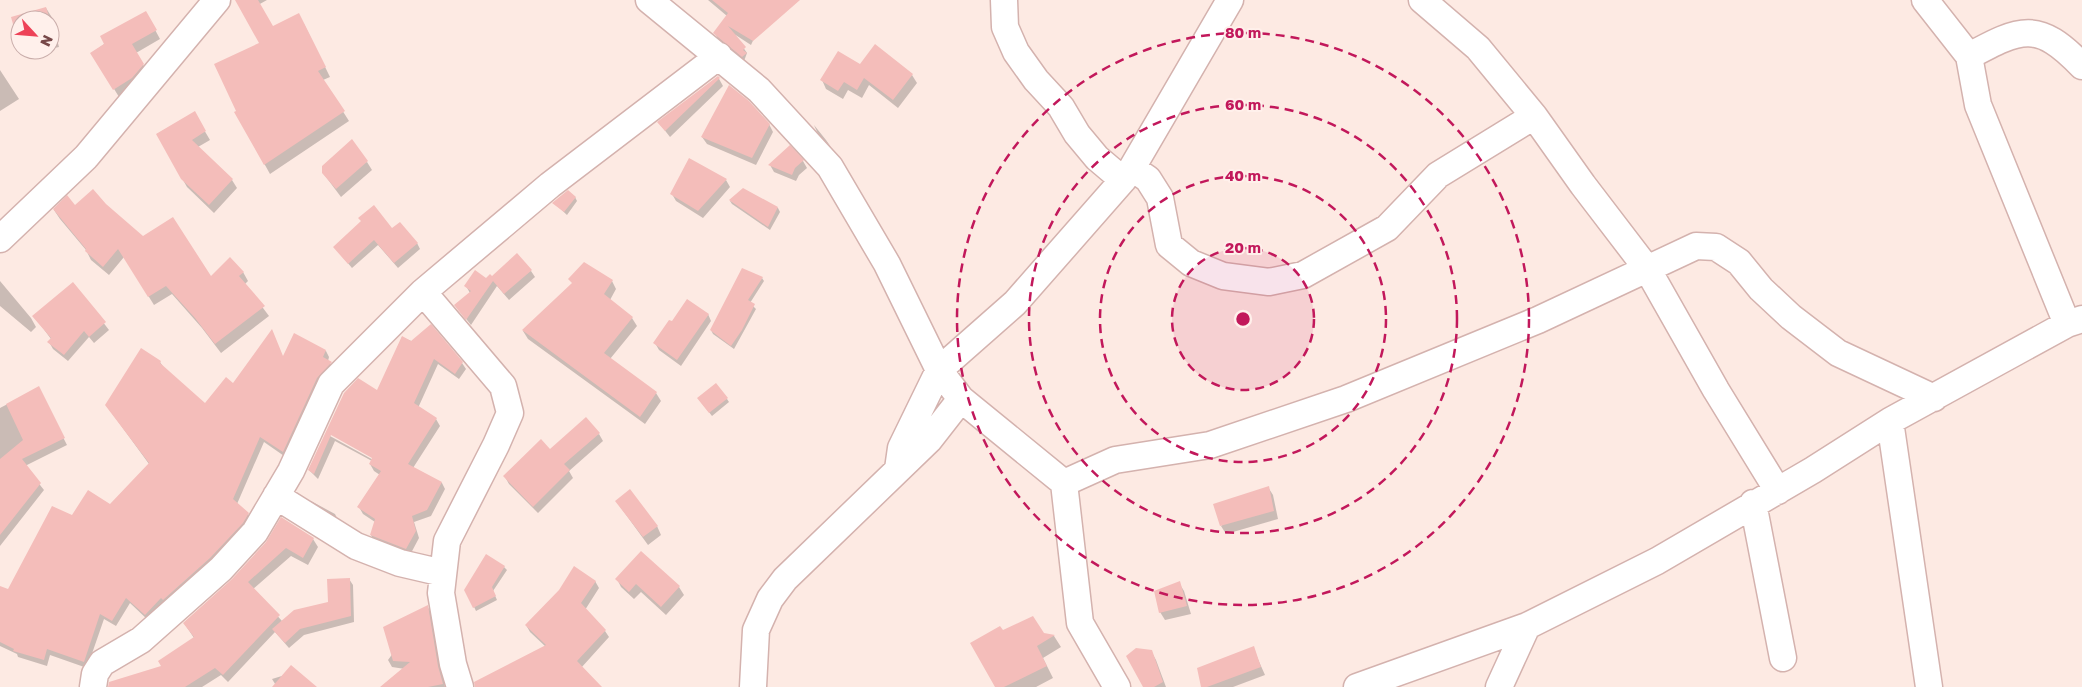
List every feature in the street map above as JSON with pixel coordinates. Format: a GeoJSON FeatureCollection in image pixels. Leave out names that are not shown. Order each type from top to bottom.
{"type":"FeatureCollection","features":[{"type":"Feature","properties":{"kind":"street"},"geometry":{"type":"LineString","coordinates":[[0,239],[86,157],[217,0]]}},
{"type":"Feature","properties":{"kind":"street"},"geometry":{"type":"LineString","coordinates":[[649,0],[759,90],[830,167],[887,264],[939,370],[961,399],[1064,483],[1080,623],[1117,687]]}},
{"type":"Feature","properties":{"kind":"street"},"geometry":{"type":"LineString","coordinates":[[1004,0],[1005,27],[1016,52],[1036,80],[1061,107],[1077,134],[1092,152],[1127,174],[1148,179],[1160,198],[1169,245],[1191,263],[1222,276],[1269,282],[1303,275],[1387,228],[1438,175],[1534,116]]}},
{"type":"Feature","properties":{"kind":"street"},"geometry":{"type":"LineString","coordinates":[[898,469],[901,448],[939,370],[1015,303],[1127,174],[1230,0]]}},
{"type":"Feature","properties":{"kind":"street"},"geometry":{"type":"LineString","coordinates":[[1422,0],[1478,48],[1534,116],[1583,185],[1648,270],[1716,390],[1778,490]]}},
{"type":"Feature","properties":{"kind":"street"},"geometry":{"type":"LineString","coordinates":[[1357,687],[1527,626],[1657,561],[1890,422],[2074,322],[1978,105],[1969,56],[1925,0]]}},
{"type":"Feature","properties":{"kind":"street"},"geometry":{"type":"LineString","coordinates":[[1969,56],[2001,38],[2024,32],[2050,38],[2065,48],[2082,66]]}},
{"type":"Feature","properties":{"kind":"street"},"geometry":{"type":"LineString","coordinates":[[93,687],[95,674],[102,663],[141,640],[221,568],[255,532],[291,471],[331,384],[423,292],[550,186],[719,56]]}},
{"type":"Feature","properties":{"kind":"street"},"geometry":{"type":"LineString","coordinates":[[1064,483],[1115,460],[1210,445],[1346,399],[1538,320],[1696,246],[1716,247],[1740,262],[1761,289],[1791,318],[1838,353],[1934,398]]}},
{"type":"Feature","properties":{"kind":"street"},"geometry":{"type":"LineString","coordinates":[[423,292],[503,386],[510,414],[447,541],[441,593],[453,664],[460,687]]}},
{"type":"Feature","properties":{"kind":"street"},"geometry":{"type":"LineString","coordinates":[[753,687],[756,630],[770,599],[785,579],[929,440],[961,399]]}},
{"type":"Feature","properties":{"kind":"street"},"geometry":{"type":"LineString","coordinates":[[1890,422],[1929,687]]}},
{"type":"Feature","properties":{"kind":"street"},"geometry":{"type":"LineString","coordinates":[[276,496],[356,546],[400,563],[443,573]]}},
{"type":"Feature","properties":{"kind":"street"},"geometry":{"type":"LineString","coordinates":[[1753,503],[1783,658]]}},
{"type":"Feature","properties":{"kind":"street"},"geometry":{"type":"LineString","coordinates":[[1499,687],[1527,626]]}},
{"type":"Feature","properties":{"kind":"building"},"geometry":{"type":"Polygon","coordinates":[[[235,0],[258,0],[273,26],[299,13],[326,67],[318,71],[345,111],[264,165],[234,112],[236,111],[214,64],[259,43],[235,0]]]}},
{"type":"Feature","properties":{"kind":"building"},"geometry":{"type":"Polygon","coordinates":[[[712,0],[800,0],[753,41],[728,26],[746,47],[743,50],[747,53],[742,57],[713,33],[728,13],[712,0]]]}},
{"type":"Feature","properties":{"kind":"building"},"geometry":{"type":"Polygon","coordinates":[[[46,7],[47,10],[36,10],[46,7]]]}},
{"type":"Feature","properties":{"kind":"building"},"geometry":{"type":"Polygon","coordinates":[[[146,11],[157,30],[132,44],[144,64],[132,78],[113,90],[90,53],[104,44],[100,36],[146,11]]]}},
{"type":"Feature","properties":{"kind":"building"},"geometry":{"type":"Polygon","coordinates":[[[875,44],[913,74],[893,100],[864,78],[857,90],[844,82],[838,91],[820,80],[838,51],[860,64],[875,44]]]}},
{"type":"Feature","properties":{"kind":"building"},"geometry":{"type":"Polygon","coordinates":[[[718,76],[720,78],[665,131],[657,122],[718,76]]]}},
{"type":"Feature","properties":{"kind":"building"},"geometry":{"type":"Polygon","coordinates":[[[729,85],[749,101],[770,124],[752,158],[701,137],[729,85]]]}},
{"type":"Feature","properties":{"kind":"building"},"geometry":{"type":"Polygon","coordinates":[[[195,111],[206,131],[192,140],[233,179],[209,205],[181,179],[156,134],[195,111]]]}},
{"type":"Feature","properties":{"kind":"building"},"geometry":{"type":"Polygon","coordinates":[[[352,139],[368,161],[336,189],[322,173],[322,166],[352,139]]]}},
{"type":"Feature","properties":{"kind":"building"},"geometry":{"type":"Polygon","coordinates":[[[790,145],[804,160],[795,168],[792,175],[768,165],[790,145]]]}},
{"type":"Feature","properties":{"kind":"building"},"geometry":{"type":"Polygon","coordinates":[[[689,158],[727,179],[698,211],[670,194],[689,158]]]}},
{"type":"Feature","properties":{"kind":"building"},"geometry":{"type":"Polygon","coordinates":[[[743,188],[778,207],[768,227],[729,200],[743,188]]]}},
{"type":"Feature","properties":{"kind":"building"},"geometry":{"type":"Polygon","coordinates":[[[93,189],[106,204],[143,236],[173,217],[211,276],[230,257],[244,272],[239,276],[265,306],[215,344],[195,318],[166,286],[148,297],[118,249],[103,267],[85,251],[86,249],[53,209],[67,195],[75,205],[93,189]]]}},
{"type":"Feature","properties":{"kind":"building"},"geometry":{"type":"Polygon","coordinates":[[[568,190],[576,197],[564,212],[552,203],[568,190]]]}},
{"type":"Feature","properties":{"kind":"building"},"geometry":{"type":"Polygon","coordinates":[[[374,205],[392,228],[400,222],[418,243],[394,263],[374,240],[348,264],[333,247],[361,221],[358,218],[374,205]]]}},
{"type":"Feature","properties":{"kind":"building"},"geometry":{"type":"Polygon","coordinates":[[[517,253],[532,270],[504,294],[493,281],[466,320],[454,305],[471,291],[464,286],[475,270],[486,278],[490,274],[492,276],[517,253]]]}},
{"type":"Feature","properties":{"kind":"building"},"geometry":{"type":"Polygon","coordinates":[[[584,262],[613,280],[604,294],[633,317],[604,353],[657,392],[640,417],[522,330],[572,283],[568,279],[584,262]]]}},
{"type":"Feature","properties":{"kind":"building"},"geometry":{"type":"Polygon","coordinates":[[[742,268],[763,277],[748,300],[755,304],[742,330],[731,346],[710,330],[742,268]]]}},
{"type":"Feature","properties":{"kind":"building"},"geometry":{"type":"Polygon","coordinates":[[[73,282],[106,322],[89,337],[84,331],[64,355],[47,342],[51,338],[32,316],[73,282]]]}},
{"type":"Feature","properties":{"kind":"building"},"geometry":{"type":"Polygon","coordinates":[[[687,299],[709,314],[677,360],[653,343],[669,320],[672,321],[687,299]]]}},
{"type":"Feature","properties":{"kind":"building"},"geometry":{"type":"Polygon","coordinates":[[[431,324],[463,362],[455,374],[434,359],[414,403],[437,418],[408,464],[442,482],[427,510],[412,516],[416,531],[406,549],[370,535],[375,519],[357,507],[381,471],[369,464],[372,458],[331,435],[314,474],[308,470],[344,393],[358,378],[377,390],[402,336],[411,341],[431,324]]]}},
{"type":"Feature","properties":{"kind":"building"},"geometry":{"type":"Polygon","coordinates":[[[272,329],[283,356],[294,333],[326,350],[323,357],[332,362],[317,378],[283,452],[260,437],[233,499],[249,513],[243,523],[210,558],[163,600],[161,598],[145,615],[126,598],[112,621],[100,614],[84,662],[47,649],[44,660],[13,651],[14,649],[0,642],[0,586],[8,589],[52,506],[72,515],[88,490],[110,504],[149,463],[105,405],[141,348],[161,361],[160,363],[205,403],[226,377],[233,383],[272,329]]]}},
{"type":"Feature","properties":{"kind":"building"},"geometry":{"type":"Polygon","coordinates":[[[716,383],[728,398],[709,413],[697,398],[716,383]]]}},
{"type":"Feature","properties":{"kind":"building"},"geometry":{"type":"Polygon","coordinates":[[[39,386],[65,438],[22,459],[41,483],[0,535],[0,459],[23,440],[6,404],[39,386]]]}},
{"type":"Feature","properties":{"kind":"building"},"geometry":{"type":"Polygon","coordinates":[[[586,417],[600,433],[564,464],[570,470],[533,507],[503,476],[541,439],[550,449],[586,417]]]}},
{"type":"Feature","properties":{"kind":"building"},"geometry":{"type":"Polygon","coordinates":[[[1269,486],[1274,511],[1220,526],[1213,504],[1269,486]]]}},
{"type":"Feature","properties":{"kind":"building"},"geometry":{"type":"Polygon","coordinates":[[[630,489],[658,526],[643,537],[615,501],[630,489]]]}},
{"type":"Feature","properties":{"kind":"building"},"geometry":{"type":"Polygon","coordinates":[[[281,517],[314,538],[303,558],[286,548],[248,582],[280,615],[223,675],[215,668],[185,687],[108,687],[109,682],[161,666],[158,661],[194,637],[183,623],[232,579],[266,542],[281,517]]]}},
{"type":"Feature","properties":{"kind":"building"},"geometry":{"type":"Polygon","coordinates":[[[641,551],[680,586],[661,607],[636,584],[629,592],[615,579],[641,551]]]}},
{"type":"Feature","properties":{"kind":"building"},"geometry":{"type":"Polygon","coordinates":[[[486,554],[505,566],[492,587],[496,596],[473,608],[464,590],[486,554]]]}},
{"type":"Feature","properties":{"kind":"building"},"geometry":{"type":"Polygon","coordinates":[[[574,566],[596,581],[581,603],[606,630],[577,661],[602,687],[475,687],[474,682],[546,645],[525,625],[559,590],[574,566]]]}},
{"type":"Feature","properties":{"kind":"building"},"geometry":{"type":"Polygon","coordinates":[[[350,578],[351,616],[300,629],[285,643],[272,629],[294,610],[328,602],[327,579],[350,578]]]}},
{"type":"Feature","properties":{"kind":"building"},"geometry":{"type":"Polygon","coordinates":[[[1180,581],[1187,606],[1159,613],[1154,591],[1180,581]]]}},
{"type":"Feature","properties":{"kind":"building"},"geometry":{"type":"Polygon","coordinates":[[[428,605],[438,666],[443,684],[428,687],[380,687],[410,662],[393,661],[383,627],[428,605]]]}},
{"type":"Feature","properties":{"kind":"building"},"geometry":{"type":"Polygon","coordinates":[[[1033,616],[1044,633],[1055,635],[1037,646],[1047,666],[1004,687],[995,687],[970,643],[1000,626],[1003,630],[1033,616]]]}},
{"type":"Feature","properties":{"kind":"building"},"geometry":{"type":"Polygon","coordinates":[[[1254,646],[1261,667],[1207,687],[1201,687],[1197,668],[1254,646]]]}},
{"type":"Feature","properties":{"kind":"building"},"geometry":{"type":"Polygon","coordinates":[[[1136,648],[1152,650],[1163,682],[1154,687],[1143,687],[1126,656],[1136,648]]]}},
{"type":"Feature","properties":{"kind":"building"},"geometry":{"type":"Polygon","coordinates":[[[291,665],[317,687],[272,687],[291,665]]]}}]}
